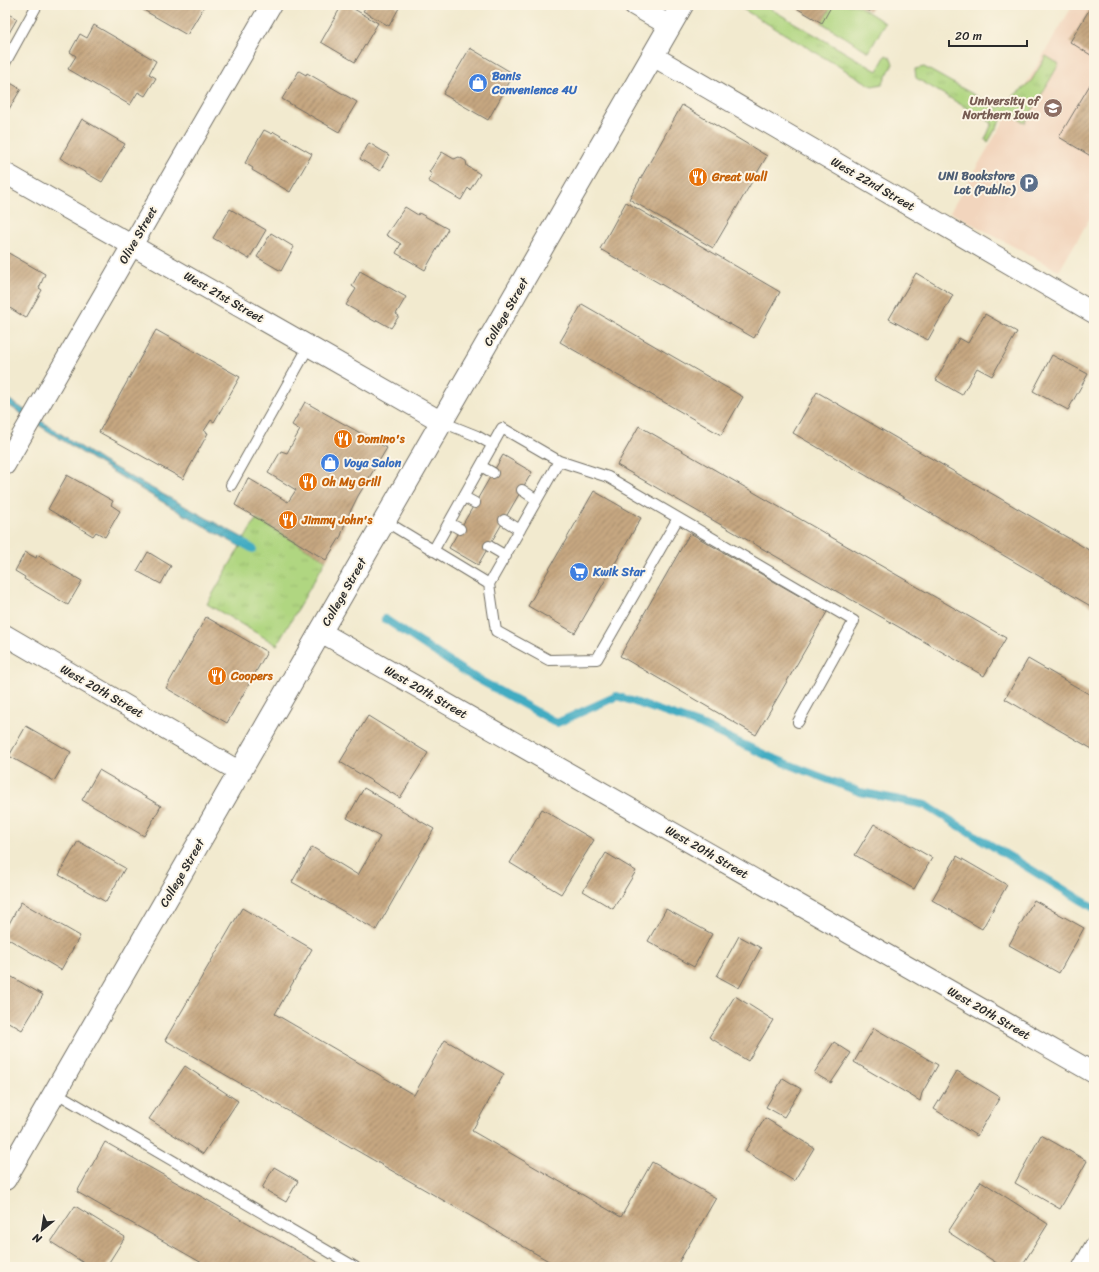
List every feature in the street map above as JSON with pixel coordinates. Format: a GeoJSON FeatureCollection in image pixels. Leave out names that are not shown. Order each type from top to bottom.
{"type":"FeatureCollection","features":[{"type":"Feature","properties":{"kind":"street","name":"Olive Street"},"geometry":{"type":"LineString","coordinates":[[5,465],[271,5]]}},
{"type":"Feature","properties":{"kind":"street"},"geometry":{"type":"LineString","coordinates":[[634,5],[670,26]]}},
{"type":"Feature","properties":{"kind":"street","name":"College Street"},"geometry":{"type":"LineString","coordinates":[[5,1180],[682,5]]}},
{"type":"Feature","properties":{"kind":"street","name":"West 22nd Street"},"geometry":{"type":"LineString","coordinates":[[653,56],[1094,313]]}},
{"type":"Feature","properties":{"kind":"street","name":"West 21st Street"},"geometry":{"type":"LineString","coordinates":[[5,173],[442,422]]}},
{"type":"Feature","properties":{"kind":"street","name":"West 20th Street"},"geometry":{"type":"LineString","coordinates":[[321,632],[1094,1073]]}},
{"type":"Feature","properties":{"kind":"street","name":"West 20th Street"},"geometry":{"type":"LineString","coordinates":[[5,635],[240,772]]}},
{"type":"Feature","properties":{"kind":"street"},"geometry":{"type":"LineString","coordinates":[[1083,1267],[1094,1248]]}},
{"type":"Feature","properties":{"kind":"lane"},"geometry":{"type":"LineString","coordinates":[[5,63],[37,5]]}},
{"type":"Feature","properties":{"kind":"lane"},"geometry":{"type":"LineString","coordinates":[[231,485],[309,346]]}},
{"type":"Feature","properties":{"kind":"lane"},"geometry":{"type":"LineString","coordinates":[[442,422],[493,445]]}},
{"type":"Feature","properties":{"kind":"lane"},"geometry":{"type":"LineString","coordinates":[[433,550],[502,428],[559,462],[608,477],[854,621],[798,722]]}},
{"type":"Feature","properties":{"kind":"lane"},"geometry":{"type":"LineString","coordinates":[[559,462],[489,584],[496,631],[549,660],[597,659],[678,518]]}},
{"type":"Feature","properties":{"kind":"lane"},"geometry":{"type":"LineString","coordinates":[[481,466],[492,473]]}},
{"type":"Feature","properties":{"kind":"lane"},"geometry":{"type":"LineString","coordinates":[[522,490],[538,500]]}},
{"type":"Feature","properties":{"kind":"lane"},"geometry":{"type":"LineString","coordinates":[[464,497],[475,503]]}},
{"type":"Feature","properties":{"kind":"lane"},"geometry":{"type":"LineString","coordinates":[[504,520],[520,530]]}},
{"type":"Feature","properties":{"kind":"lane"},"geometry":{"type":"LineString","coordinates":[[384,521],[489,584]]}},
{"type":"Feature","properties":{"kind":"lane"},"geometry":{"type":"LineString","coordinates":[[449,523],[460,529]]}},
{"type":"Feature","properties":{"kind":"lane"},"geometry":{"type":"LineString","coordinates":[[489,546],[506,556]]}},
{"type":"Feature","properties":{"kind":"lane"},"geometry":{"type":"LineString","coordinates":[[55,1092],[354,1267]]}},
{"type":"Feature","properties":{"kind":"shaded area","name":"University of Northern Iowa"},"geometry":{"type":"Polygon","coordinates":[[[1073,5],[1094,5],[1094,211],[1059,271],[950,212],[1073,5]]]}},
{"type":"Feature","properties":{"kind":"green space"},"geometry":{"type":"Polygon","coordinates":[[[736,5],[764,5],[877,71],[886,55],[891,58],[893,64],[882,84],[872,86],[736,5]]]}},
{"type":"Feature","properties":{"kind":"green space"},"geometry":{"type":"Polygon","coordinates":[[[832,5],[857,5],[885,23],[869,52],[822,23],[832,5]]]}},
{"type":"Feature","properties":{"kind":"green space"},"geometry":{"type":"Polygon","coordinates":[[[1046,56],[1059,64],[1025,123],[1006,111],[988,142],[985,140],[992,123],[916,78],[915,69],[924,67],[998,108],[1030,83],[1046,56]]]}},
{"type":"Feature","properties":{"kind":"green space"},"geometry":{"type":"Polygon","coordinates":[[[256,519],[326,560],[277,645],[207,604],[256,519]]]}},
{"type":"Feature","properties":{"kind":"water"},"geometry":{"type":"Polygon","coordinates":[[[5,397],[102,461],[245,539],[241,547],[151,495],[63,441],[5,403],[5,397]]]}},
{"type":"Feature","properties":{"kind":"building"},"geometry":{"type":"Polygon","coordinates":[[[142,5],[205,5],[187,35],[140,8],[142,5]]]}},
{"type":"Feature","properties":{"kind":"building"},"geometry":{"type":"Polygon","coordinates":[[[342,5],[347,5],[378,23],[355,62],[321,42],[342,5]]]}},
{"type":"Feature","properties":{"kind":"building"},"geometry":{"type":"Polygon","coordinates":[[[367,5],[394,5],[399,8],[389,26],[363,11],[367,5]]]}},
{"type":"Feature","properties":{"kind":"building"},"geometry":{"type":"Polygon","coordinates":[[[791,5],[832,5],[822,23],[791,5]]]}},
{"type":"Feature","properties":{"kind":"building"},"geometry":{"type":"Polygon","coordinates":[[[858,5],[873,5],[870,11],[858,5]]]}},
{"type":"Feature","properties":{"kind":"building"},"geometry":{"type":"Polygon","coordinates":[[[1092,5],[1094,5],[1094,57],[1070,42],[1092,5]]]}},
{"type":"Feature","properties":{"kind":"building"},"geometry":{"type":"Polygon","coordinates":[[[5,12],[17,19],[5,40],[5,12]]]}},
{"type":"Feature","properties":{"kind":"building"},"geometry":{"type":"Polygon","coordinates":[[[94,25],[156,61],[149,74],[156,78],[145,96],[138,92],[130,105],[68,69],[76,56],[70,52],[80,34],[87,38],[94,25]]]}},
{"type":"Feature","properties":{"kind":"building"},"geometry":{"type":"Polygon","coordinates":[[[470,48],[514,74],[488,120],[443,94],[470,48]]]}},
{"type":"Feature","properties":{"kind":"building"},"geometry":{"type":"Polygon","coordinates":[[[299,71],[306,75],[307,73],[357,102],[339,132],[282,99],[299,71]]]}},
{"type":"Feature","properties":{"kind":"building"},"geometry":{"type":"Polygon","coordinates":[[[1094,78],[1094,158],[1059,137],[1094,78]]]}},
{"type":"Feature","properties":{"kind":"building"},"geometry":{"type":"Polygon","coordinates":[[[5,80],[21,89],[6,114],[5,114],[5,80]]]}},
{"type":"Feature","properties":{"kind":"building","name":"Great Wall"},"geometry":{"type":"Polygon","coordinates":[[[682,105],[767,156],[713,248],[629,199],[682,105]]]}},
{"type":"Feature","properties":{"kind":"building"},"geometry":{"type":"Polygon","coordinates":[[[82,119],[125,144],[102,182],[60,158],[82,119]]]}},
{"type":"Feature","properties":{"kind":"building"},"geometry":{"type":"Polygon","coordinates":[[[264,130],[272,134],[274,132],[312,154],[290,192],[252,170],[253,168],[245,163],[264,130]]]}},
{"type":"Feature","properties":{"kind":"building"},"geometry":{"type":"Polygon","coordinates":[[[369,143],[389,155],[380,171],[360,159],[369,143]]]}},
{"type":"Feature","properties":{"kind":"building"},"geometry":{"type":"Polygon","coordinates":[[[442,152],[454,159],[459,157],[466,161],[467,166],[480,174],[470,190],[468,188],[461,200],[428,181],[432,174],[429,172],[442,152]]]}},
{"type":"Feature","properties":{"kind":"building"},"geometry":{"type":"Polygon","coordinates":[[[626,202],[780,292],[754,338],[600,249],[626,202]]]}},
{"type":"Feature","properties":{"kind":"building"},"geometry":{"type":"Polygon","coordinates":[[[405,207],[418,215],[419,213],[448,229],[425,270],[396,253],[401,244],[386,235],[405,207]]]}},
{"type":"Feature","properties":{"kind":"building"},"geometry":{"type":"Polygon","coordinates":[[[230,209],[266,230],[249,259],[213,238],[230,209]]]}},
{"type":"Feature","properties":{"kind":"building"},"geometry":{"type":"Polygon","coordinates":[[[271,233],[294,247],[281,271],[257,257],[271,233]]]}},
{"type":"Feature","properties":{"kind":"building"},"geometry":{"type":"Polygon","coordinates":[[[5,251],[45,274],[39,288],[42,290],[26,318],[5,305],[5,251]]]}},
{"type":"Feature","properties":{"kind":"building"},"geometry":{"type":"Polygon","coordinates":[[[360,271],[406,297],[396,314],[399,316],[391,328],[377,320],[376,322],[346,305],[356,289],[352,286],[360,271]]]}},
{"type":"Feature","properties":{"kind":"building"},"geometry":{"type":"Polygon","coordinates":[[[916,273],[953,295],[928,340],[889,319],[916,273]]]}},
{"type":"Feature","properties":{"kind":"building"},"geometry":{"type":"Polygon","coordinates":[[[582,304],[743,397],[721,435],[560,342],[582,304]]]}},
{"type":"Feature","properties":{"kind":"building"},"geometry":{"type":"Polygon","coordinates":[[[985,314],[1017,332],[992,376],[977,368],[962,395],[936,380],[959,338],[968,343],[985,314]]]}},
{"type":"Feature","properties":{"kind":"building"},"geometry":{"type":"Polygon","coordinates":[[[156,330],[240,377],[214,422],[211,420],[204,431],[208,433],[183,479],[99,432],[156,330]]]}},
{"type":"Feature","properties":{"kind":"building"},"geometry":{"type":"Polygon","coordinates":[[[1052,355],[1088,374],[1068,410],[1033,391],[1052,355]]]}},
{"type":"Feature","properties":{"kind":"building"},"geometry":{"type":"Polygon","coordinates":[[[817,392],[1094,553],[1094,608],[793,433],[817,392]]]}},
{"type":"Feature","properties":{"kind":"building"},"geometry":{"type":"Polygon","coordinates":[[[305,402],[387,448],[358,496],[346,520],[341,536],[326,560],[235,505],[248,478],[288,502],[296,490],[268,473],[281,451],[287,453],[300,430],[292,425],[305,402]]]}},
{"type":"Feature","properties":{"kind":"building"},"geometry":{"type":"Polygon","coordinates":[[[639,426],[1006,638],[984,676],[617,465],[639,426]]]}},
{"type":"Feature","properties":{"kind":"building"},"geometry":{"type":"Polygon","coordinates":[[[503,455],[532,472],[478,565],[449,548],[503,455]]]}},
{"type":"Feature","properties":{"kind":"building"},"geometry":{"type":"Polygon","coordinates":[[[67,475],[113,501],[111,505],[120,511],[105,537],[96,532],[93,536],[48,509],[67,475]]]}},
{"type":"Feature","properties":{"kind":"building"},"geometry":{"type":"Polygon","coordinates":[[[594,491],[641,518],[575,633],[528,606],[594,491]]]}},
{"type":"Feature","properties":{"kind":"building"},"geometry":{"type":"Polygon","coordinates":[[[690,533],[827,612],[756,735],[620,656],[690,533]]]}},
{"type":"Feature","properties":{"kind":"building"},"geometry":{"type":"Polygon","coordinates":[[[25,552],[36,558],[37,555],[82,581],[68,605],[24,579],[25,577],[15,571],[25,552]]]}},
{"type":"Feature","properties":{"kind":"building"},"geometry":{"type":"Polygon","coordinates":[[[148,552],[171,566],[161,584],[137,571],[148,552]]]}},
{"type":"Feature","properties":{"kind":"building"},"geometry":{"type":"Polygon","coordinates":[[[206,617],[267,652],[227,723],[166,688],[206,617]]]}},
{"type":"Feature","properties":{"kind":"building"},"geometry":{"type":"Polygon","coordinates":[[[1028,659],[1094,697],[1094,750],[1005,699],[1028,659]]]}},
{"type":"Feature","properties":{"kind":"building"},"geometry":{"type":"Polygon","coordinates":[[[368,716],[428,753],[400,798],[340,762],[368,716]]]}},
{"type":"Feature","properties":{"kind":"building"},"geometry":{"type":"Polygon","coordinates":[[[26,726],[71,752],[54,781],[9,756],[26,726]]]}},
{"type":"Feature","properties":{"kind":"building"},"geometry":{"type":"Polygon","coordinates":[[[99,770],[161,806],[144,836],[82,800],[99,770]]]}},
{"type":"Feature","properties":{"kind":"building"},"geometry":{"type":"Polygon","coordinates":[[[364,788],[434,829],[376,930],[292,882],[312,847],[358,875],[380,837],[347,818],[364,788]]]}},
{"type":"Feature","properties":{"kind":"building"},"geometry":{"type":"Polygon","coordinates":[[[542,809],[594,840],[561,894],[510,863],[542,809]]]}},
{"type":"Feature","properties":{"kind":"building"},"geometry":{"type":"Polygon","coordinates":[[[874,824],[932,858],[914,889],[855,855],[874,824]]]}},
{"type":"Feature","properties":{"kind":"building"},"geometry":{"type":"Polygon","coordinates":[[[78,841],[125,868],[106,902],[59,875],[78,841]]]}},
{"type":"Feature","properties":{"kind":"building"},"geometry":{"type":"Polygon","coordinates":[[[606,853],[636,871],[613,909],[583,891],[606,853]]]}},
{"type":"Feature","properties":{"kind":"building"},"geometry":{"type":"Polygon","coordinates":[[[957,856],[1007,885],[982,929],[932,900],[957,856]]]}},
{"type":"Feature","properties":{"kind":"building"},"geometry":{"type":"Polygon","coordinates":[[[1034,900],[1084,928],[1059,973],[1009,945],[1034,900]]]}},
{"type":"Feature","properties":{"kind":"building"},"geometry":{"type":"Polygon","coordinates":[[[21,902],[80,936],[61,970],[5,937],[5,931],[21,902]]]}},
{"type":"Feature","properties":{"kind":"building"},"geometry":{"type":"Polygon","coordinates":[[[242,908],[312,949],[275,1014],[414,1095],[445,1040],[504,1074],[472,1131],[621,1217],[652,1162],[716,1198],[676,1267],[559,1267],[165,1040],[242,908]]]}},
{"type":"Feature","properties":{"kind":"building"},"geometry":{"type":"Polygon","coordinates":[[[666,909],[712,934],[694,967],[648,941],[666,909]]]}},
{"type":"Feature","properties":{"kind":"building"},"geometry":{"type":"Polygon","coordinates":[[[739,936],[761,948],[739,988],[717,976],[739,936]]]}},
{"type":"Feature","properties":{"kind":"building"},"geometry":{"type":"Polygon","coordinates":[[[5,973],[43,995],[22,1030],[5,1020],[5,973]]]}},
{"type":"Feature","properties":{"kind":"building"},"geometry":{"type":"Polygon","coordinates":[[[735,996],[773,1020],[748,1061],[709,1037],[735,996]]]}},
{"type":"Feature","properties":{"kind":"building"},"geometry":{"type":"Polygon","coordinates":[[[874,1028],[938,1065],[922,1093],[920,1101],[854,1062],[874,1028]]]}},
{"type":"Feature","properties":{"kind":"building"},"geometry":{"type":"Polygon","coordinates":[[[834,1042],[851,1053],[831,1083],[814,1073],[834,1042]]]}},
{"type":"Feature","properties":{"kind":"building"},"geometry":{"type":"Polygon","coordinates":[[[185,1066],[238,1101],[203,1154],[149,1119],[185,1066]]]}},
{"type":"Feature","properties":{"kind":"building"},"geometry":{"type":"Polygon","coordinates":[[[957,1071],[1000,1097],[977,1136],[934,1109],[957,1071]]]}},
{"type":"Feature","properties":{"kind":"building"},"geometry":{"type":"Polygon","coordinates":[[[783,1078],[801,1089],[784,1117],[766,1107],[783,1078]]]}},
{"type":"Feature","properties":{"kind":"building"},"geometry":{"type":"Polygon","coordinates":[[[765,1118],[814,1148],[794,1181],[745,1151],[765,1118]]]}},
{"type":"Feature","properties":{"kind":"building"},"geometry":{"type":"Polygon","coordinates":[[[1041,1135],[1087,1161],[1060,1209],[1015,1183],[1041,1135]]]}},
{"type":"Feature","properties":{"kind":"building"},"geometry":{"type":"Polygon","coordinates":[[[105,1142],[322,1265],[321,1267],[209,1267],[77,1192],[105,1142]]]}},
{"type":"Feature","properties":{"kind":"building"},"geometry":{"type":"Polygon","coordinates":[[[274,1167],[298,1181],[286,1202],[262,1188],[274,1167]]]}},
{"type":"Feature","properties":{"kind":"building"},"geometry":{"type":"Polygon","coordinates":[[[981,1181],[1048,1224],[1021,1267],[1003,1267],[948,1232],[981,1181]]]}},
{"type":"Feature","properties":{"kind":"building"},"geometry":{"type":"Polygon","coordinates":[[[75,1206],[125,1237],[106,1267],[90,1267],[51,1242],[75,1206]]]}},
{"type":"Feature","properties":{"kind":"waterway"},"geometry":{"type":"LineString","coordinates":[[235,539],[253,549]]}},
{"type":"Feature","properties":{"kind":"waterway"},"geometry":{"type":"LineString","coordinates":[[385,619],[465,672],[557,723],[617,696],[701,725],[770,757],[860,792],[925,805],[1094,908]]}},
{"type":"Feature","properties":{"kind":"place","name":"Banis Convenience 4U"},"geometry":{"type":"Point","coordinates":[478,83]}},
{"type":"Feature","properties":{"kind":"place","name":"University of Northern Iowa"},"geometry":{"type":"Point","coordinates":[1053,108]}},
{"type":"Feature","properties":{"kind":"place","name":"Great Wall"},"geometry":{"type":"Point","coordinates":[698,177]}},
{"type":"Feature","properties":{"kind":"place","name":"UNI Bookstore Lot (Public)"},"geometry":{"type":"Point","coordinates":[1029,183]}},
{"type":"Feature","properties":{"kind":"place","name":"Domino's"},"geometry":{"type":"Point","coordinates":[343,439]}},
{"type":"Feature","properties":{"kind":"place","name":"Voya Salon"},"geometry":{"type":"Point","coordinates":[330,463]}},
{"type":"Feature","properties":{"kind":"place","name":"Oh My Grill"},"geometry":{"type":"Point","coordinates":[308,482]}},
{"type":"Feature","properties":{"kind":"place","name":"Jimmy John's"},"geometry":{"type":"Point","coordinates":[288,520]}},
{"type":"Feature","properties":{"kind":"place","name":"Kwik Star"},"geometry":{"type":"Point","coordinates":[579,572]}},
{"type":"Feature","properties":{"kind":"place","name":"Coopers"},"geometry":{"type":"Point","coordinates":[217,676]}}]}
